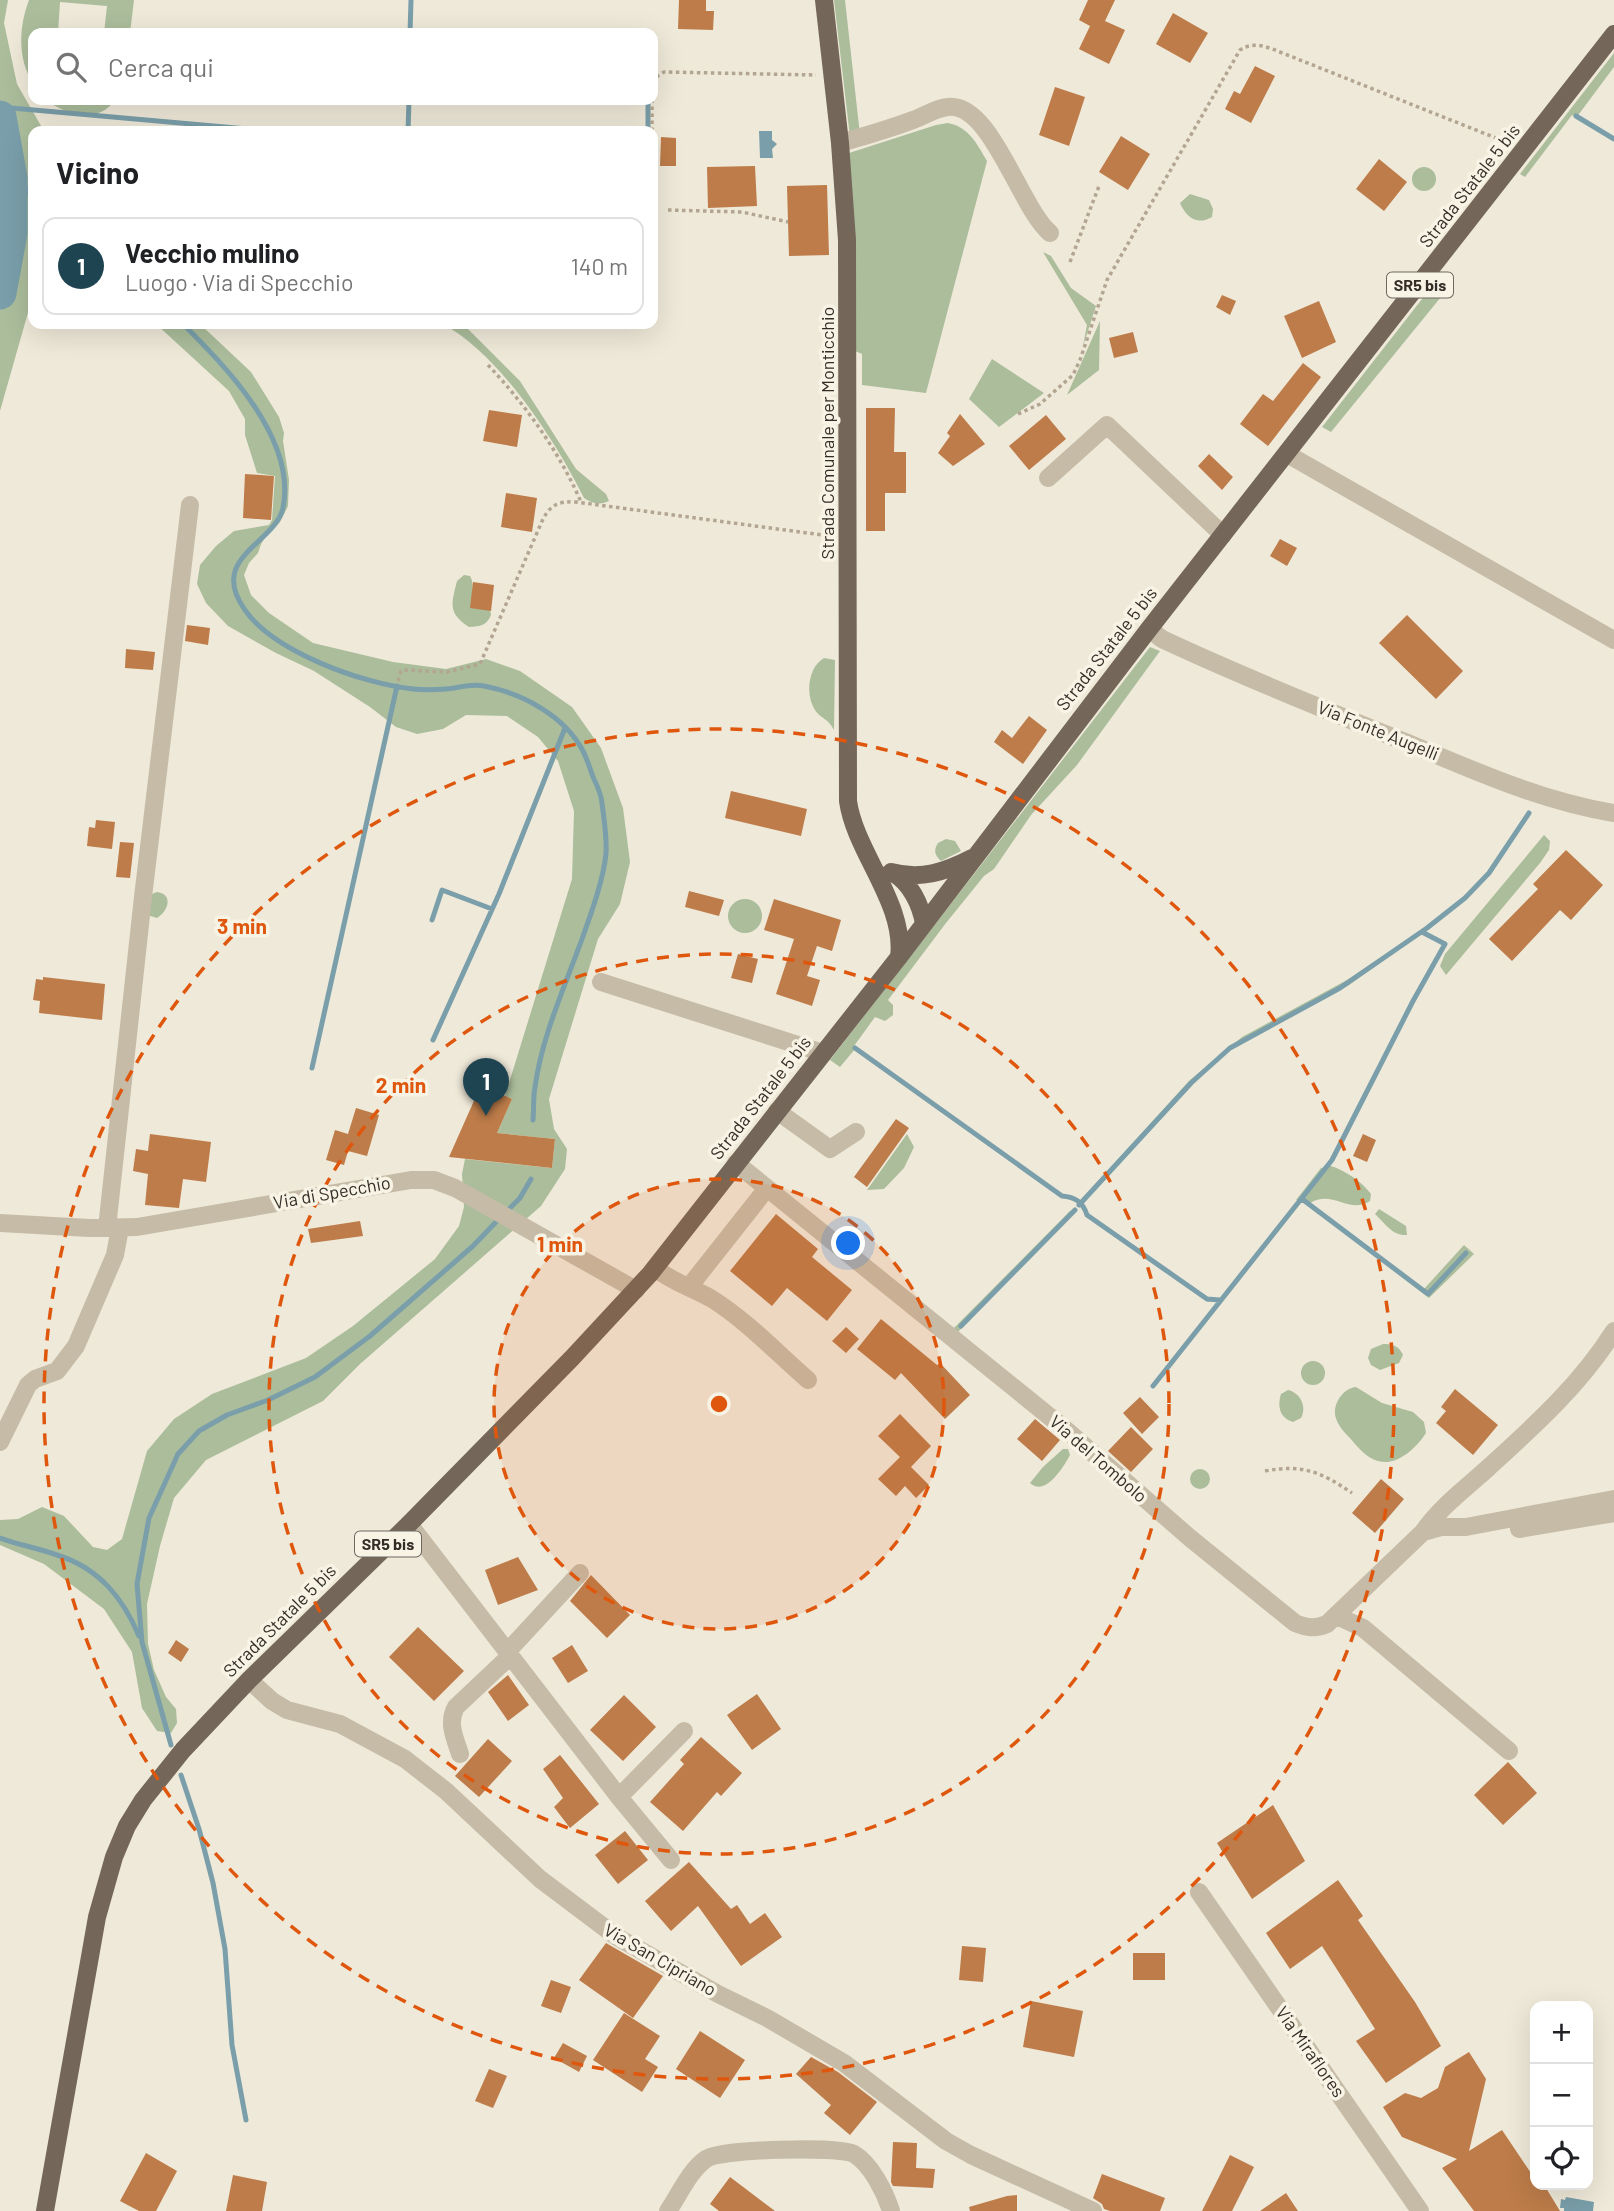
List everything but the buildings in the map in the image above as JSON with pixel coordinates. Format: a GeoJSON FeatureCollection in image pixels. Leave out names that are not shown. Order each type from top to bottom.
{"type":"FeatureCollection","features":[{"type":"Feature","properties":{"kind":"main road","name":"Strada Comunale per Monticchio"},"geometry":{"type":"LineString","coordinates":[[824,0],[840,143],[849,285],[848,801],[854,829],[872,861],[899,935],[899,957]]}},
{"type":"Feature","properties":{"kind":"main road","name":"Strada Statale 5 bis"},"geometry":{"type":"LineString","coordinates":[[45,2211],[91,1945],[102,1898],[114,1857],[127,1826],[160,1776],[249,1681],[409,1524],[655,1268],[1614,34]]}},
{"type":"Feature","properties":{"kind":"main road"},"geometry":{"type":"LineString","coordinates":[[891,872],[911,876],[928,875],[947,870],[975,857]]}},
{"type":"Feature","properties":{"kind":"main road"},"geometry":{"type":"LineString","coordinates":[[872,861],[902,879],[922,912],[924,923]]}},
{"type":"Feature","properties":{"kind":"main road","name":"Strada Comunale per Monticchio"},"geometry":{"type":"LineString","coordinates":[[885,894],[894,910],[904,919],[924,923]]}},
{"type":"Feature","properties":{"kind":"street"},"geometry":{"type":"LineString","coordinates":[[840,143],[888,129],[941,108],[963,110],[982,125],[1035,216],[1050,233]]}},
{"type":"Feature","properties":{"kind":"street"},"geometry":{"type":"LineString","coordinates":[[1048,478],[1107,425],[1223,535]]}},
{"type":"Feature","properties":{"kind":"street"},"geometry":{"type":"LineString","coordinates":[[1287,454],[1614,640]]}},
{"type":"Feature","properties":{"kind":"street"},"geometry":{"type":"LineString","coordinates":[[0,1442],[28,1385],[35,1379],[57,1371],[76,1346],[116,1255],[113,1228],[143,897],[190,505]]}},
{"type":"Feature","properties":{"kind":"street","name":"Via Fonte Augelli"},"geometry":{"type":"LineString","coordinates":[[1149,629],[1162,639],[1296,698],[1519,788],[1577,806],[1614,813]]}},
{"type":"Feature","properties":{"kind":"street"},"geometry":{"type":"LineString","coordinates":[[601,982],[823,1053]]}},
{"type":"Feature","properties":{"kind":"street"},"geometry":{"type":"LineString","coordinates":[[777,1111],[830,1149],[856,1132]]}},
{"type":"Feature","properties":{"kind":"street","name":"Via del Tombolo"},"geometry":{"type":"LineString","coordinates":[[736,1163],[1065,1429],[1286,1618],[1307,1628],[1319,1628],[1337,1616],[1446,1506],[1578,1381],[1614,1331]]}},
{"type":"Feature","properties":{"kind":"street","name":"Via di Specchio"},"geometry":{"type":"LineString","coordinates":[[0,1223],[113,1228],[159,1224],[411,1180],[430,1179],[454,1188],[636,1290]]}},
{"type":"Feature","properties":{"kind":"street"},"geometry":{"type":"LineString","coordinates":[[689,1287],[760,1197]]}},
{"type":"Feature","properties":{"kind":"street"},"geometry":{"type":"LineString","coordinates":[[655,1268],[664,1276],[689,1287],[731,1312],[808,1380]]}},
{"type":"Feature","properties":{"kind":"street"},"geometry":{"type":"LineString","coordinates":[[1423,1532],[1441,1527],[1466,1527],[1614,1499]]}},
{"type":"Feature","properties":{"kind":"street"},"geometry":{"type":"LineString","coordinates":[[1466,1527],[1483,1534],[1614,1513]]}},
{"type":"Feature","properties":{"kind":"street"},"geometry":{"type":"LineString","coordinates":[[409,1524],[619,1797],[671,1860]]}},
{"type":"Feature","properties":{"kind":"street"},"geometry":{"type":"LineString","coordinates":[[460,1754],[452,1726],[452,1715],[456,1707],[509,1654],[580,1573]]}},
{"type":"Feature","properties":{"kind":"street"},"geometry":{"type":"LineString","coordinates":[[1337,1616],[1363,1628],[1509,1751]]}},
{"type":"Feature","properties":{"kind":"street","name":"Via San Cipriano"},"geometry":{"type":"LineString","coordinates":[[249,1681],[280,1706],[340,1724],[405,1759],[446,1791],[540,1880],[617,1937],[817,2046],[844,2063],[946,2141],[1093,2211]]}},
{"type":"Feature","properties":{"kind":"street"},"geometry":{"type":"LineString","coordinates":[[619,1797],[684,1731]]}},
{"type":"Feature","properties":{"kind":"street","name":"Via Miraflores"},"geometry":{"type":"LineString","coordinates":[[1199,1892],[1420,2211]]}},
{"type":"Feature","properties":{"kind":"street"},"geometry":{"type":"LineString","coordinates":[[668,2211],[698,2167],[711,2156],[731,2152],[829,2149],[851,2152],[861,2159],[870,2169],[891,2211]]}},
{"type":"Feature","properties":{"kind":"path"},"geometry":{"type":"LineString","coordinates":[[1018,414],[1040,404],[1073,375],[1107,280],[1240,50],[1248,45],[1258,45],[1294,57],[1524,149]]}},
{"type":"Feature","properties":{"kind":"path"},"geometry":{"type":"LineString","coordinates":[[658,76],[664,72],[803,76],[832,74]]}},
{"type":"Feature","properties":{"kind":"path"},"geometry":{"type":"LineString","coordinates":[[652,105],[652,126]]}},
{"type":"Feature","properties":{"kind":"path"},"geometry":{"type":"LineString","coordinates":[[1070,262],[1099,186]]}},
{"type":"Feature","properties":{"kind":"path"},"geometry":{"type":"LineString","coordinates":[[668,210],[742,212],[788,222]]}},
{"type":"Feature","properties":{"kind":"path"},"geometry":{"type":"LineString","coordinates":[[488,365],[530,416],[564,467],[581,502]]}},
{"type":"Feature","properties":{"kind":"path"},"geometry":{"type":"LineString","coordinates":[[398,681],[401,671],[404,670],[447,672],[480,664],[549,509],[560,502],[581,502],[849,539]]}},
{"type":"Feature","properties":{"kind":"path"},"geometry":{"type":"LineString","coordinates":[[1265,1471],[1293,1467],[1301,1469],[1330,1478],[1352,1493]]}},
{"type":"Feature","properties":{"kind":"green space"},"geometry":{"type":"Polygon","coordinates":[[[0,0],[8,0],[4,23],[17,84],[41,126],[28,126],[28,313],[0,411],[0,0]]]}},
{"type":"Feature","properties":{"kind":"green space"},"geometry":{"type":"Polygon","coordinates":[[[29,0],[134,0],[131,28],[105,28],[107,6],[60,2],[58,28],[28,28],[28,74],[22,53],[23,21],[29,0]]]}},
{"type":"Feature","properties":{"kind":"green space"},"geometry":{"type":"Polygon","coordinates":[[[834,0],[845,0],[860,135],[850,137],[834,0]]]}},
{"type":"Feature","properties":{"kind":"green space"},"geometry":{"type":"Polygon","coordinates":[[[1614,53],[1614,67],[1576,118],[1572,115],[1525,177],[1520,174],[1614,53]]]}},
{"type":"Feature","properties":{"kind":"green space"},"geometry":{"type":"Polygon","coordinates":[[[54,105],[111,105],[100,113],[91,115],[63,110],[54,105]]]}},
{"type":"Feature","properties":{"kind":"green space"},"geometry":{"type":"Polygon","coordinates":[[[948,123],[967,132],[987,161],[926,393],[862,385],[862,354],[855,351],[846,154],[948,123]]]}},
{"type":"Feature","properties":{"kind":"green space"},"geometry":{"type":"Polygon","coordinates":[[[1424,167],[1433,170],[1436,179],[1433,188],[1424,191],[1415,188],[1412,179],[1415,170],[1424,167]]]}},
{"type":"Feature","properties":{"kind":"green space"},"geometry":{"type":"Polygon","coordinates":[[[1190,194],[1209,200],[1213,209],[1212,217],[1202,221],[1193,219],[1185,212],[1180,203],[1190,194]]]}},
{"type":"Feature","properties":{"kind":"green space"},"geometry":{"type":"Polygon","coordinates":[[[1043,252],[1051,256],[1071,288],[1096,306],[1083,346],[1087,325],[1043,252]]]}},
{"type":"Feature","properties":{"kind":"green space"},"geometry":{"type":"Polygon","coordinates":[[[1440,276],[1454,281],[1331,432],[1322,427],[1440,276]]]}},
{"type":"Feature","properties":{"kind":"green space"},"geometry":{"type":"Polygon","coordinates":[[[1100,321],[1099,370],[1067,395],[1100,321]]]}},
{"type":"Feature","properties":{"kind":"green space"},"geometry":{"type":"Polygon","coordinates":[[[161,329],[205,329],[251,372],[279,417],[284,433],[289,480],[288,506],[280,522],[266,536],[244,575],[251,595],[269,613],[313,643],[393,662],[446,669],[486,659],[520,671],[572,707],[601,748],[623,808],[630,862],[620,904],[598,939],[549,1099],[554,1129],[567,1149],[565,1169],[541,1206],[360,1364],[323,1401],[206,1460],[174,1498],[147,1604],[148,1644],[154,1670],[166,1697],[176,1709],[177,1723],[171,1733],[157,1731],[142,1708],[132,1652],[104,1609],[44,1564],[0,1545],[0,1520],[18,1519],[42,1507],[64,1516],[93,1547],[107,1550],[122,1539],[147,1451],[174,1419],[212,1394],[306,1358],[353,1326],[435,1259],[459,1226],[464,1207],[462,1174],[465,1159],[552,1168],[555,1139],[497,1133],[512,1099],[505,1096],[572,879],[574,811],[558,761],[538,737],[507,716],[466,715],[443,729],[417,734],[396,727],[314,671],[228,626],[206,603],[197,584],[200,565],[216,546],[234,531],[269,525],[272,520],[275,476],[257,473],[245,435],[245,419],[229,391],[161,329]]]}},
{"type":"Feature","properties":{"kind":"green space"},"geometry":{"type":"Polygon","coordinates":[[[450,329],[468,329],[520,381],[576,469],[606,494],[609,501],[596,503],[584,498],[558,451],[524,401],[485,356],[450,329]]]}},
{"type":"Feature","properties":{"kind":"green space"},"geometry":{"type":"Polygon","coordinates":[[[992,359],[1044,393],[999,427],[969,399],[992,359]]]}},
{"type":"Feature","properties":{"kind":"green space"},"geometry":{"type":"Polygon","coordinates":[[[464,575],[470,576],[472,580],[475,605],[490,609],[491,615],[483,625],[469,627],[454,613],[457,581],[464,575]]]}},
{"type":"Feature","properties":{"kind":"green space"},"geometry":{"type":"Polygon","coordinates":[[[1150,647],[1160,651],[1077,765],[1031,815],[994,869],[984,876],[888,1000],[893,1005],[893,1015],[885,1021],[875,1017],[854,1046],[1062,1195],[1080,1201],[1190,1080],[1242,1037],[1347,980],[1422,930],[1425,931],[1349,985],[1228,1051],[1200,1077],[1083,1203],[1087,1214],[1206,1298],[1213,1298],[1208,1302],[1086,1216],[1077,1202],[1062,1197],[855,1049],[840,1067],[830,1060],[1150,647]]]}},
{"type":"Feature","properties":{"kind":"green space"},"geometry":{"type":"Polygon","coordinates":[[[824,658],[835,660],[834,730],[815,710],[810,697],[811,674],[824,658]]]}},
{"type":"Feature","properties":{"kind":"green space"},"geometry":{"type":"Polygon","coordinates":[[[1544,835],[1550,841],[1549,850],[1540,863],[1446,975],[1440,966],[1445,954],[1544,835]]]}},
{"type":"Feature","properties":{"kind":"green space"},"geometry":{"type":"Polygon","coordinates":[[[946,839],[955,841],[961,851],[941,861],[935,851],[938,843],[946,839]]]}},
{"type":"Feature","properties":{"kind":"green space"},"geometry":{"type":"Polygon","coordinates":[[[157,892],[166,896],[168,903],[157,918],[147,915],[152,894],[157,892]]]}},
{"type":"Feature","properties":{"kind":"green space"},"geometry":{"type":"Polygon","coordinates":[[[745,899],[757,904],[762,916],[757,928],[745,933],[733,928],[728,916],[733,904],[745,899]]]}},
{"type":"Feature","properties":{"kind":"green space"},"geometry":{"type":"Polygon","coordinates":[[[907,1134],[914,1147],[904,1168],[884,1189],[867,1190],[907,1134]]]}},
{"type":"Feature","properties":{"kind":"green space"},"geometry":{"type":"Polygon","coordinates":[[[1331,1166],[1363,1185],[1371,1194],[1370,1201],[1355,1205],[1318,1199],[1310,1203],[1424,1289],[1464,1245],[1474,1254],[1429,1298],[1307,1204],[1296,1200],[1321,1168],[1331,1166]]]}},
{"type":"Feature","properties":{"kind":"green space"},"geometry":{"type":"Polygon","coordinates":[[[1379,1209],[1406,1226],[1407,1235],[1389,1228],[1375,1214],[1379,1209]]]}},
{"type":"Feature","properties":{"kind":"green space"},"geometry":{"type":"Polygon","coordinates":[[[1075,1210],[957,1333],[952,1330],[1070,1211],[1075,1210]]]}},
{"type":"Feature","properties":{"kind":"green space"},"geometry":{"type":"Polygon","coordinates":[[[1383,1344],[1395,1346],[1403,1355],[1399,1363],[1380,1370],[1371,1365],[1368,1358],[1371,1349],[1383,1344]]]}},
{"type":"Feature","properties":{"kind":"green space"},"geometry":{"type":"Polygon","coordinates":[[[1313,1361],[1322,1364],[1325,1373],[1322,1382],[1313,1385],[1304,1382],[1301,1373],[1304,1364],[1313,1361]]]}},
{"type":"Feature","properties":{"kind":"green space"},"geometry":{"type":"Polygon","coordinates":[[[1356,1387],[1382,1403],[1413,1412],[1424,1422],[1426,1433],[1412,1450],[1392,1461],[1378,1461],[1366,1454],[1344,1432],[1338,1424],[1336,1405],[1344,1393],[1356,1387]]]}},
{"type":"Feature","properties":{"kind":"green space"},"geometry":{"type":"Polygon","coordinates":[[[1288,1390],[1299,1397],[1303,1405],[1301,1418],[1293,1422],[1282,1415],[1279,1403],[1281,1394],[1288,1390]]]}},
{"type":"Feature","properties":{"kind":"green space"},"geometry":{"type":"Polygon","coordinates":[[[1063,1449],[1068,1449],[1070,1455],[1053,1479],[1042,1486],[1030,1483],[1043,1467],[1063,1449]]]}},
{"type":"Feature","properties":{"kind":"green space"},"geometry":{"type":"Polygon","coordinates":[[[1200,1469],[1207,1472],[1210,1479],[1207,1486],[1200,1489],[1193,1486],[1190,1479],[1193,1472],[1200,1469]]]}},
{"type":"Feature","properties":{"kind":"water"},"geometry":{"type":"Polygon","coordinates":[[[759,131],[772,131],[772,140],[777,144],[772,149],[773,158],[760,158],[759,131]]]}},
{"type":"Feature","properties":{"kind":"water"},"geometry":{"type":"Polygon","coordinates":[[[1566,2197],[1594,2202],[1593,2211],[1564,2211],[1564,2208],[1560,2208],[1561,2199],[1565,2200],[1566,2197]]]}},
{"type":"Feature","properties":{"kind":"waterway"},"geometry":{"type":"LineString","coordinates":[[410,28],[411,0]]}},
{"type":"Feature","properties":{"kind":"waterway"},"geometry":{"type":"LineString","coordinates":[[408,126],[409,105]]}},
{"type":"Feature","properties":{"kind":"waterway"},"geometry":{"type":"LineString","coordinates":[[648,105],[648,126]]}},
{"type":"Feature","properties":{"kind":"waterway"},"geometry":{"type":"LineString","coordinates":[[0,107],[214,126]]}},
{"type":"Feature","properties":{"kind":"waterway"},"geometry":{"type":"LineString","coordinates":[[1576,116],[1614,139]]}},
{"type":"Feature","properties":{"kind":"waterway"},"geometry":{"type":"LineString","coordinates":[[0,117],[11,178],[11,233],[0,293]]}},
{"type":"Feature","properties":{"kind":"waterway"},"geometry":{"type":"LineString","coordinates":[[9,163],[28,192]]}},
{"type":"Feature","properties":{"kind":"waterway"},"geometry":{"type":"LineString","coordinates":[[188,329],[219,361],[254,406],[269,431],[279,456],[284,482],[283,508],[278,521],[238,564],[234,577],[235,592],[258,625],[298,652],[346,673],[370,680],[421,690],[479,685],[513,694],[554,717],[575,738],[584,754],[601,800],[606,841],[605,863],[593,907],[543,1049],[534,1091],[533,1120]]}},
{"type":"Feature","properties":{"kind":"waterway"},"geometry":{"type":"LineString","coordinates":[[312,1068],[397,686]]}},
{"type":"Feature","properties":{"kind":"waterway"},"geometry":{"type":"LineString","coordinates":[[433,1040],[499,894],[565,728]]}},
{"type":"Feature","properties":{"kind":"waterway"},"geometry":{"type":"LineString","coordinates":[[1079,1205],[1191,1083],[1230,1048],[1340,988],[1427,928],[1465,898],[1489,873],[1529,813]]}},
{"type":"Feature","properties":{"kind":"waterway"},"geometry":{"type":"LineString","coordinates":[[432,920],[442,890],[492,909]]}},
{"type":"Feature","properties":{"kind":"waterway"},"geometry":{"type":"LineString","coordinates":[[1153,1386],[1332,1160],[1445,944],[1422,932]]}},
{"type":"Feature","properties":{"kind":"waterway"},"geometry":{"type":"LineString","coordinates":[[855,1048],[1062,1196],[1078,1201],[1087,1215],[1207,1299],[1220,1300]]}},
{"type":"Feature","properties":{"kind":"waterway"},"geometry":{"type":"LineString","coordinates":[[510,1208],[520,1198],[531,1179]]}},
{"type":"Feature","properties":{"kind":"waterway"},"geometry":{"type":"LineString","coordinates":[[1302,1199],[1428,1294],[1466,1253]]}},
{"type":"Feature","properties":{"kind":"waterway"},"geometry":{"type":"LineString","coordinates":[[961,1326],[1075,1210]]}},
{"type":"Feature","properties":{"kind":"waterway"},"geometry":{"type":"LineString","coordinates":[[171,1745],[142,1642],[137,1584],[149,1518],[178,1454],[199,1431],[227,1415],[268,1400],[315,1377],[370,1336],[473,1246],[496,1222]]}},
{"type":"Feature","properties":{"kind":"waterway"},"geometry":{"type":"LineString","coordinates":[[0,1538],[57,1555],[97,1576],[117,1597],[139,1636]]}},
{"type":"Feature","properties":{"kind":"waterway"},"geometry":{"type":"LineString","coordinates":[[181,1775],[213,1883],[225,1949],[232,2045],[246,2120]]}},
{"type":"Feature","properties":{"kind":"place","name":"Vecchio mulino"},"geometry":{"type":"Point","coordinates":[486,1116]}}]}
